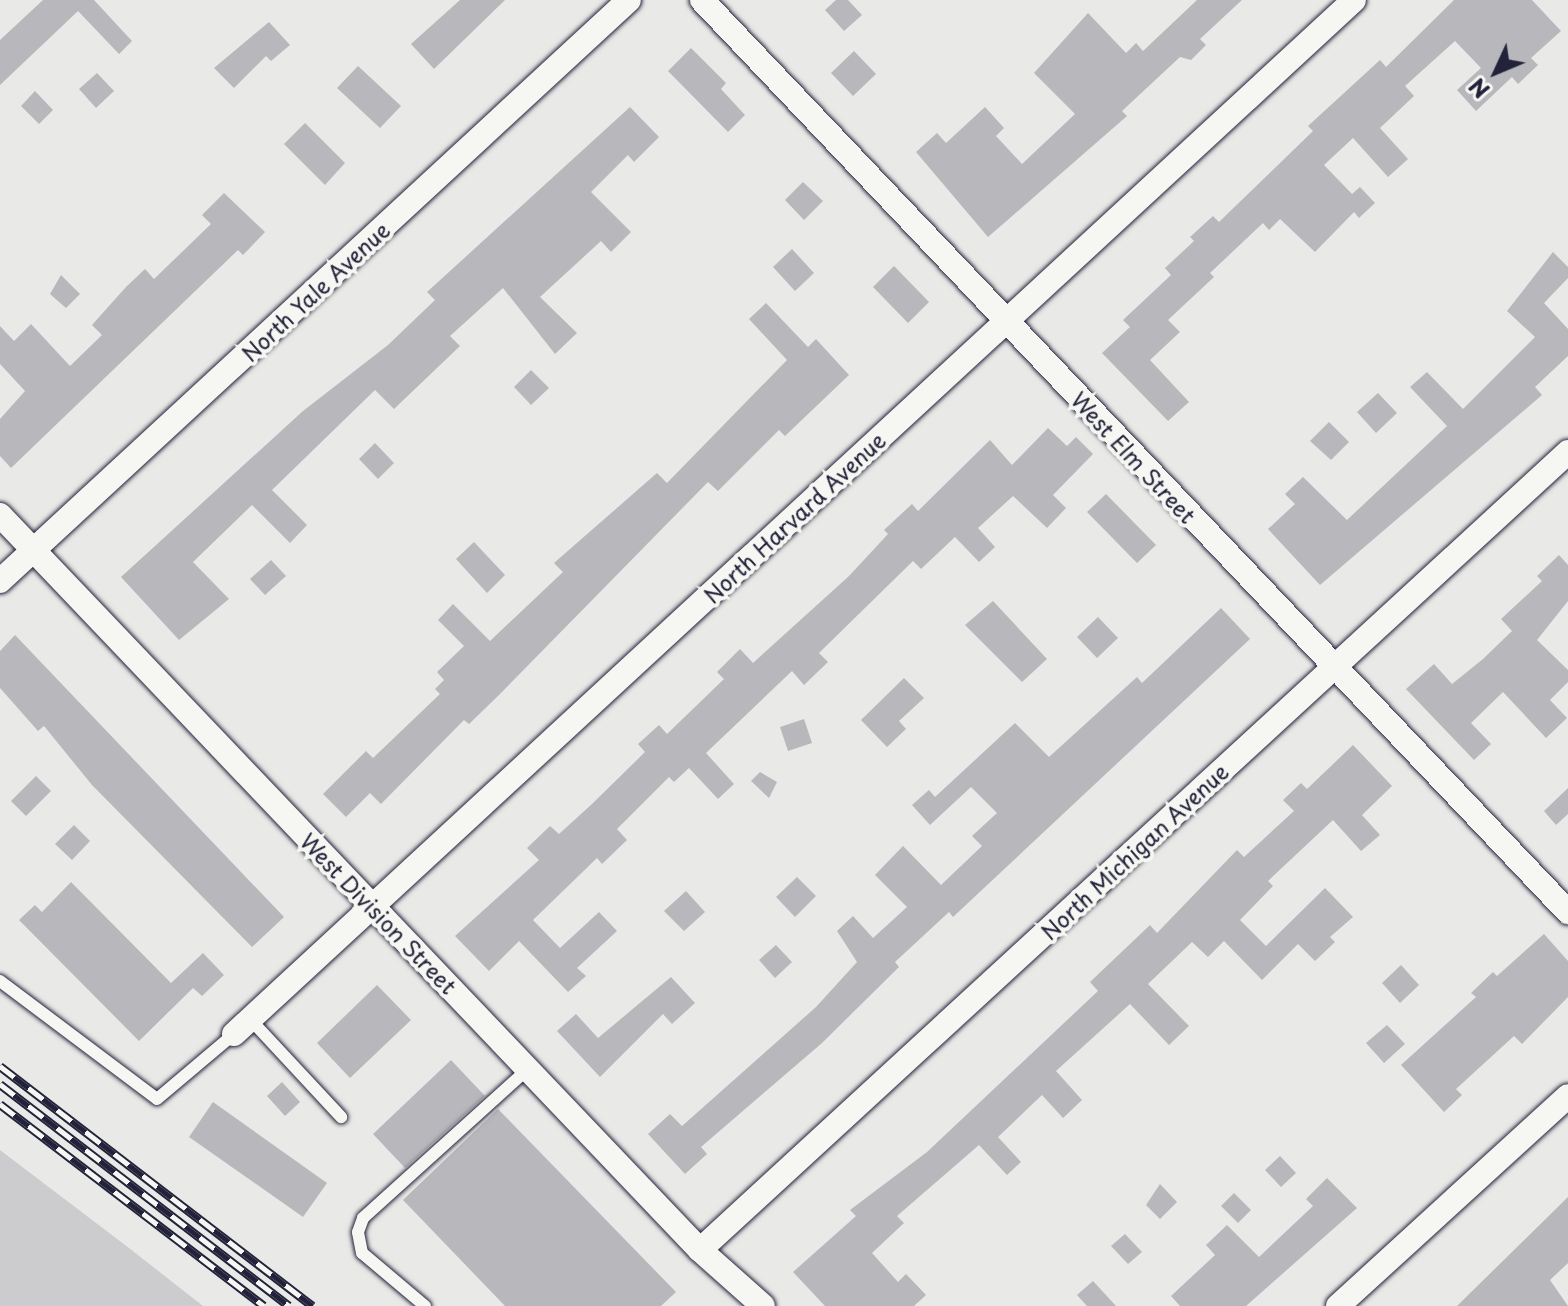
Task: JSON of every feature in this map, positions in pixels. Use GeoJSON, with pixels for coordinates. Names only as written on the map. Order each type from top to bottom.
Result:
{"type":"FeatureCollection","features":[{"type":"Feature","properties":{"kind":"street","name":"North Yale Avenue"},"geometry":{"type":"LineString","coordinates":[[0,581],[629,0]]}},
{"type":"Feature","properties":{"kind":"street","name":"West Elm Street"},"geometry":{"type":"LineString","coordinates":[[702,0],[1568,912]]}},
{"type":"Feature","properties":{"kind":"street","name":"North Harvard Avenue"},"geometry":{"type":"LineString","coordinates":[[242,1026],[1354,0]]}},
{"type":"Feature","properties":{"kind":"street","name":"North Michigan Avenue"},"geometry":{"type":"LineString","coordinates":[[700,1250],[1568,452]]}},
{"type":"Feature","properties":{"kind":"street","name":"West Division Street"},"geometry":{"type":"LineString","coordinates":[[0,515],[700,1250],[763,1306]]}},
{"type":"Feature","properties":{"kind":"street"},"geometry":{"type":"LineString","coordinates":[[1338,1306],[1568,1096]]}},
{"type":"Feature","properties":{"kind":"lane"},"geometry":{"type":"LineString","coordinates":[[0,981],[157,1099],[242,1026],[341,1117]]}},
{"type":"Feature","properties":{"kind":"lane"},"geometry":{"type":"LineString","coordinates":[[425,1306],[362,1253],[358,1232],[363,1218],[528,1069]]}},
{"type":"Feature","properties":{"kind":"shaded area"},"geometry":{"type":"Polygon","coordinates":[[[0,1150],[129,1248],[203,1306],[0,1306],[0,1150]]]}},
{"type":"Feature","properties":{"kind":"building"},"geometry":{"type":"Polygon","coordinates":[[[43,0],[94,0],[132,41],[119,54],[78,11],[0,85],[0,40],[43,0]]]}},
{"type":"Feature","properties":{"kind":"building"},"geometry":{"type":"Polygon","coordinates":[[[460,0],[505,0],[434,69],[411,44],[460,0]]]}},
{"type":"Feature","properties":{"kind":"building"},"geometry":{"type":"Polygon","coordinates":[[[836,0],[848,0],[862,15],[844,31],[825,10],[836,0]]]}},
{"type":"Feature","properties":{"kind":"building"},"geometry":{"type":"Polygon","coordinates":[[[1197,0],[1242,0],[1200,39],[1206,45],[1191,60],[1180,57],[1122,111],[1127,116],[988,237],[916,152],[937,133],[946,143],[985,107],[1004,128],[996,136],[1022,164],[1075,114],[1034,73],[1088,13],[1126,53],[1136,43],[1143,51],[1197,0]]]}},
{"type":"Feature","properties":{"kind":"building"},"geometry":{"type":"Polygon","coordinates":[[[1454,0],[1532,0],[1561,31],[1531,58],[1538,65],[1518,84],[1512,77],[1476,111],[1457,90],[1481,68],[1455,41],[1405,86],[1414,96],[1380,128],[1408,159],[1388,177],[1353,138],[1324,165],[1352,194],[1360,187],[1375,203],[1359,218],[1354,212],[1315,252],[1280,219],[1269,230],[1263,223],[1210,273],[1214,277],[1168,320],[1180,332],[1150,360],[1189,402],[1168,421],[1102,353],[1130,327],[1123,320],[1171,275],[1165,268],[1194,241],[1190,237],[1213,216],[1219,222],[1313,131],[1308,126],[1380,60],[1386,67],[1454,0]]]}},
{"type":"Feature","properties":{"kind":"building"},"geometry":{"type":"Polygon","coordinates":[[[269,22],[290,45],[271,61],[266,56],[234,88],[214,68],[269,22]]]}},
{"type":"Feature","properties":{"kind":"building"},"geometry":{"type":"Polygon","coordinates":[[[691,48],[726,83],[721,89],[745,115],[728,132],[668,71],[691,48]]]}},
{"type":"Feature","properties":{"kind":"building"},"geometry":{"type":"Polygon","coordinates":[[[854,51],[876,74],[853,96],[831,73],[854,51]]]}},
{"type":"Feature","properties":{"kind":"building"},"geometry":{"type":"Polygon","coordinates":[[[358,66],[401,106],[380,128],[337,88],[358,66]]]}},
{"type":"Feature","properties":{"kind":"building"},"geometry":{"type":"Polygon","coordinates":[[[97,73],[114,91],[96,108],[79,89],[97,73]]]}},
{"type":"Feature","properties":{"kind":"building"},"geometry":{"type":"Polygon","coordinates":[[[35,91],[53,110],[39,124],[21,106],[35,91]]]}},
{"type":"Feature","properties":{"kind":"building"},"geometry":{"type":"Polygon","coordinates":[[[630,107],[659,137],[634,162],[628,155],[591,192],[631,232],[611,252],[601,241],[540,297],[577,333],[555,354],[503,288],[450,336],[460,346],[394,409],[375,390],[272,490],[307,525],[290,543],[252,505],[193,562],[229,599],[179,640],[121,577],[303,411],[388,345],[435,300],[427,292],[630,107]]]}},
{"type":"Feature","properties":{"kind":"building"},"geometry":{"type":"Polygon","coordinates":[[[305,123],[345,163],[325,185],[284,144],[305,123]]]}},
{"type":"Feature","properties":{"kind":"building"},"geometry":{"type":"Polygon","coordinates":[[[803,182],[823,201],[804,220],[785,200],[803,182]]]}},
{"type":"Feature","properties":{"kind":"building"},"geometry":{"type":"Polygon","coordinates":[[[224,193],[265,232],[243,255],[238,250],[11,468],[0,456],[0,419],[25,391],[0,364],[0,326],[14,341],[31,324],[70,366],[102,335],[92,325],[126,287],[145,269],[154,279],[211,224],[202,215],[224,193]]]}},
{"type":"Feature","properties":{"kind":"building"},"geometry":{"type":"Polygon","coordinates":[[[792,249],[814,273],[795,291],[773,267],[792,249]]]}},
{"type":"Feature","properties":{"kind":"building"},"geometry":{"type":"Polygon","coordinates":[[[1553,252],[1568,267],[1568,278],[1544,303],[1568,329],[1568,356],[1535,387],[1542,395],[1320,585],[1268,529],[1295,504],[1285,494],[1303,477],[1347,520],[1447,426],[1410,387],[1427,372],[1463,409],[1535,337],[1507,311],[1553,252]]]}},
{"type":"Feature","properties":{"kind":"building"},"geometry":{"type":"Polygon","coordinates":[[[894,266],[929,302],[908,323],[873,287],[894,266]]]}},
{"type":"Feature","properties":{"kind":"building"},"geometry":{"type":"Polygon","coordinates":[[[61,275],[80,294],[66,308],[50,294],[61,275]]]}},
{"type":"Feature","properties":{"kind":"building"},"geometry":{"type":"Polygon","coordinates":[[[766,303],[808,347],[816,339],[849,375],[785,436],[779,430],[718,491],[708,482],[499,695],[469,724],[464,720],[381,804],[370,793],[346,817],[323,794],[366,751],[373,758],[440,694],[435,689],[444,680],[437,672],[464,646],[438,620],[453,604],[490,641],[563,572],[554,563],[657,473],[667,483],[787,360],[749,319],[766,303]]]}},
{"type":"Feature","properties":{"kind":"building"},"geometry":{"type":"Polygon","coordinates":[[[531,370],[549,388],[531,405],[514,387],[531,370]]]}},
{"type":"Feature","properties":{"kind":"building"},"geometry":{"type":"Polygon","coordinates":[[[1378,393],[1397,413],[1376,433],[1357,412],[1378,393]]]}},
{"type":"Feature","properties":{"kind":"building"},"geometry":{"type":"Polygon","coordinates":[[[1329,422],[1349,442],[1331,460],[1310,441],[1329,422]]]}},
{"type":"Feature","properties":{"kind":"building"},"geometry":{"type":"Polygon","coordinates":[[[1048,428],[1067,446],[1076,437],[1093,454],[1053,495],[1066,508],[1047,528],[1013,496],[978,528],[995,547],[979,562],[955,537],[921,569],[913,561],[819,653],[828,662],[804,685],[792,671],[706,753],[734,784],[718,799],[689,768],[674,782],[669,777],[617,829],[627,840],[602,864],[597,858],[533,920],[560,948],[599,912],[617,931],[577,968],[586,976],[568,992],[519,941],[489,971],[455,936],[539,860],[527,848],[550,826],[559,834],[592,804],[645,752],[638,744],[659,725],[667,734],[724,679],[717,672],[740,649],[753,663],[849,576],[888,534],[884,530],[912,504],[918,511],[990,440],[1012,465],[1048,428]]]}},
{"type":"Feature","properties":{"kind":"building"},"geometry":{"type":"Polygon","coordinates":[[[375,443],[394,463],[378,479],[359,459],[375,443]]]}},
{"type":"Feature","properties":{"kind":"building"},"geometry":{"type":"Polygon","coordinates":[[[1106,494],[1156,545],[1137,563],[1087,512],[1106,494]]]}},
{"type":"Feature","properties":{"kind":"building"},"geometry":{"type":"Polygon","coordinates":[[[474,542],[505,575],[487,593],[456,559],[474,542]]]}},
{"type":"Feature","properties":{"kind":"building"},"geometry":{"type":"Polygon","coordinates":[[[1559,555],[1568,565],[1568,601],[1537,640],[1568,670],[1568,682],[1550,700],[1567,718],[1546,738],[1503,692],[1471,723],[1491,744],[1474,760],[1406,689],[1434,664],[1452,684],[1483,659],[1512,631],[1501,619],[1542,581],[1537,576],[1559,555]]]}},
{"type":"Feature","properties":{"kind":"building"},"geometry":{"type":"Polygon","coordinates":[[[271,560],[286,576],[265,595],[250,579],[271,560]]]}},
{"type":"Feature","properties":{"kind":"building"},"geometry":{"type":"Polygon","coordinates":[[[993,601],[1047,659],[1022,682],[965,625],[993,601]]]}},
{"type":"Feature","properties":{"kind":"building"},"geometry":{"type":"Polygon","coordinates":[[[1221,608],[1250,639],[953,917],[949,912],[895,962],[899,967],[822,1043],[701,1147],[707,1154],[685,1174],[648,1134],[670,1114],[682,1126],[816,1007],[857,962],[837,931],[853,916],[873,938],[907,907],[875,875],[903,846],[941,885],[982,846],[972,836],[997,813],[971,787],[930,825],[912,805],[929,790],[935,797],[1015,723],[1049,757],[1137,677],[1142,683],[1221,608]]]}},
{"type":"Feature","properties":{"kind":"building"},"geometry":{"type":"Polygon","coordinates":[[[1098,617],[1118,638],[1097,658],[1077,637],[1098,617]]]}},
{"type":"Feature","properties":{"kind":"building"},"geometry":{"type":"Polygon","coordinates":[[[15,635],[284,917],[252,947],[92,785],[44,726],[38,731],[0,688],[0,651],[15,635]]]}},
{"type":"Feature","properties":{"kind":"building"},"geometry":{"type":"Polygon","coordinates":[[[904,678],[924,698],[899,721],[906,729],[887,747],[861,720],[904,678]]]}},
{"type":"Feature","properties":{"kind":"building"},"geometry":{"type":"Polygon","coordinates":[[[804,719],[812,743],[788,751],[780,727],[804,719]]]}},
{"type":"Feature","properties":{"kind":"building"},"geometry":{"type":"Polygon","coordinates":[[[1353,745],[1392,786],[1362,815],[1380,835],[1361,851],[1333,820],[1268,881],[1273,886],[1240,920],[1266,946],[1325,888],[1353,917],[1330,937],[1335,942],[1315,961],[1298,944],[1262,980],[1224,941],[1208,957],[1192,942],[1148,984],[1189,1026],[1169,1045],[1130,1004],[1056,1071],[1082,1100],[1063,1118],[1042,1095],[998,1137],[1021,1162],[1007,1175],[979,1145],[897,1216],[904,1223],[872,1253],[898,1282],[906,1274],[926,1295],[914,1306],[825,1306],[793,1272],[856,1216],[850,1210],[927,1152],[1098,991],[1090,982],[1150,925],[1157,933],[1237,850],[1244,857],[1294,811],[1283,800],[1301,783],[1307,789],[1353,745]]]}},
{"type":"Feature","properties":{"kind":"building"},"geometry":{"type":"Polygon","coordinates":[[[760,772],[777,782],[769,798],[751,781],[760,772]]]}},
{"type":"Feature","properties":{"kind":"building"},"geometry":{"type":"Polygon","coordinates":[[[36,776],[51,791],[26,816],[11,801],[36,776]]]}},
{"type":"Feature","properties":{"kind":"building"},"geometry":{"type":"Polygon","coordinates":[[[1568,788],[1568,814],[1556,825],[1544,811],[1568,788]]]}},
{"type":"Feature","properties":{"kind":"building"},"geometry":{"type":"Polygon","coordinates":[[[74,825],[90,841],[72,860],[55,844],[74,825]]]}},
{"type":"Feature","properties":{"kind":"building"},"geometry":{"type":"Polygon","coordinates":[[[797,877],[816,896],[795,917],[776,897],[797,877]]]}},
{"type":"Feature","properties":{"kind":"building"},"geometry":{"type":"Polygon","coordinates":[[[71,882],[171,983],[203,953],[224,975],[202,996],[193,988],[139,1041],[19,920],[35,905],[42,912],[71,882]]]}},
{"type":"Feature","properties":{"kind":"building"},"geometry":{"type":"Polygon","coordinates":[[[686,891],[705,912],[684,931],[664,911],[686,891]]]}},
{"type":"Feature","properties":{"kind":"building"},"geometry":{"type":"Polygon","coordinates":[[[1544,934],[1568,961],[1568,997],[1522,1044],[1514,1036],[1456,1089],[1462,1095],[1444,1112],[1401,1065],[1476,997],[1471,993],[1493,972],[1497,976],[1544,934]]]}},
{"type":"Feature","properties":{"kind":"building"},"geometry":{"type":"Polygon","coordinates":[[[776,945],[792,962],[775,978],[759,960],[776,945]]]}},
{"type":"Feature","properties":{"kind":"building"},"geometry":{"type":"Polygon","coordinates":[[[1401,965],[1419,985],[1400,1003],[1382,983],[1401,965]]]}},
{"type":"Feature","properties":{"kind":"building"},"geometry":{"type":"Polygon","coordinates":[[[671,977],[695,1003],[672,1024],[663,1014],[600,1077],[557,1031],[576,1014],[598,1038],[671,977]]]}},
{"type":"Feature","properties":{"kind":"building"},"geometry":{"type":"Polygon","coordinates":[[[377,985],[411,1020],[350,1078],[317,1043],[377,985]]]}},
{"type":"Feature","properties":{"kind":"building"},"geometry":{"type":"Polygon","coordinates":[[[1387,1025],[1405,1044],[1384,1063],[1366,1043],[1387,1025]]]}},
{"type":"Feature","properties":{"kind":"building"},"geometry":{"type":"Polygon","coordinates":[[[451,1060],[485,1096],[405,1168],[373,1134],[451,1060]]]}},
{"type":"Feature","properties":{"kind":"building"},"geometry":{"type":"Polygon","coordinates":[[[282,1082],[300,1102],[285,1116],[267,1096],[282,1082]]]}},
{"type":"Feature","properties":{"kind":"building"},"geometry":{"type":"Polygon","coordinates":[[[213,1102],[327,1183],[303,1217],[189,1137],[213,1102]]]}},
{"type":"Feature","properties":{"kind":"building"},"geometry":{"type":"Polygon","coordinates":[[[498,1109],[676,1292],[661,1306],[505,1306],[403,1200],[498,1109]]]}},
{"type":"Feature","properties":{"kind":"building"},"geometry":{"type":"Polygon","coordinates":[[[1280,1156],[1296,1173],[1281,1187],[1265,1170],[1280,1156]]]}},
{"type":"Feature","properties":{"kind":"building"},"geometry":{"type":"Polygon","coordinates":[[[1327,1178],[1357,1208],[1246,1306],[1180,1306],[1171,1296],[1215,1255],[1206,1245],[1227,1225],[1259,1257],[1313,1206],[1306,1199],[1327,1178]]]}},
{"type":"Feature","properties":{"kind":"building"},"geometry":{"type":"Polygon","coordinates":[[[1160,1184],[1177,1202],[1160,1219],[1146,1205],[1160,1184]]]}},
{"type":"Feature","properties":{"kind":"building"},"geometry":{"type":"Polygon","coordinates":[[[1234,1193],[1251,1210],[1238,1223],[1221,1206],[1234,1193]]]}},
{"type":"Feature","properties":{"kind":"building"},"geometry":{"type":"Polygon","coordinates":[[[1568,1197],[1568,1263],[1550,1280],[1568,1306],[1457,1306],[1568,1197]]]}},
{"type":"Feature","properties":{"kind":"building"},"geometry":{"type":"Polygon","coordinates":[[[1125,1234],[1142,1252],[1128,1264],[1111,1246],[1125,1234]]]}},
{"type":"Feature","properties":{"kind":"building"},"geometry":{"type":"Polygon","coordinates":[[[1093,1281],[1116,1306],[1087,1306],[1077,1295],[1093,1281]]]}},
{"type":"Feature","properties":{"kind":"railway"},"geometry":{"type":"LineString","coordinates":[[0,1066],[313,1306]]}},
{"type":"Feature","properties":{"kind":"railway"},"geometry":{"type":"LineString","coordinates":[[0,1084],[289,1306]]}},
{"type":"Feature","properties":{"kind":"railway"},"geometry":{"type":"LineString","coordinates":[[0,1104],[264,1306]]}}]}
